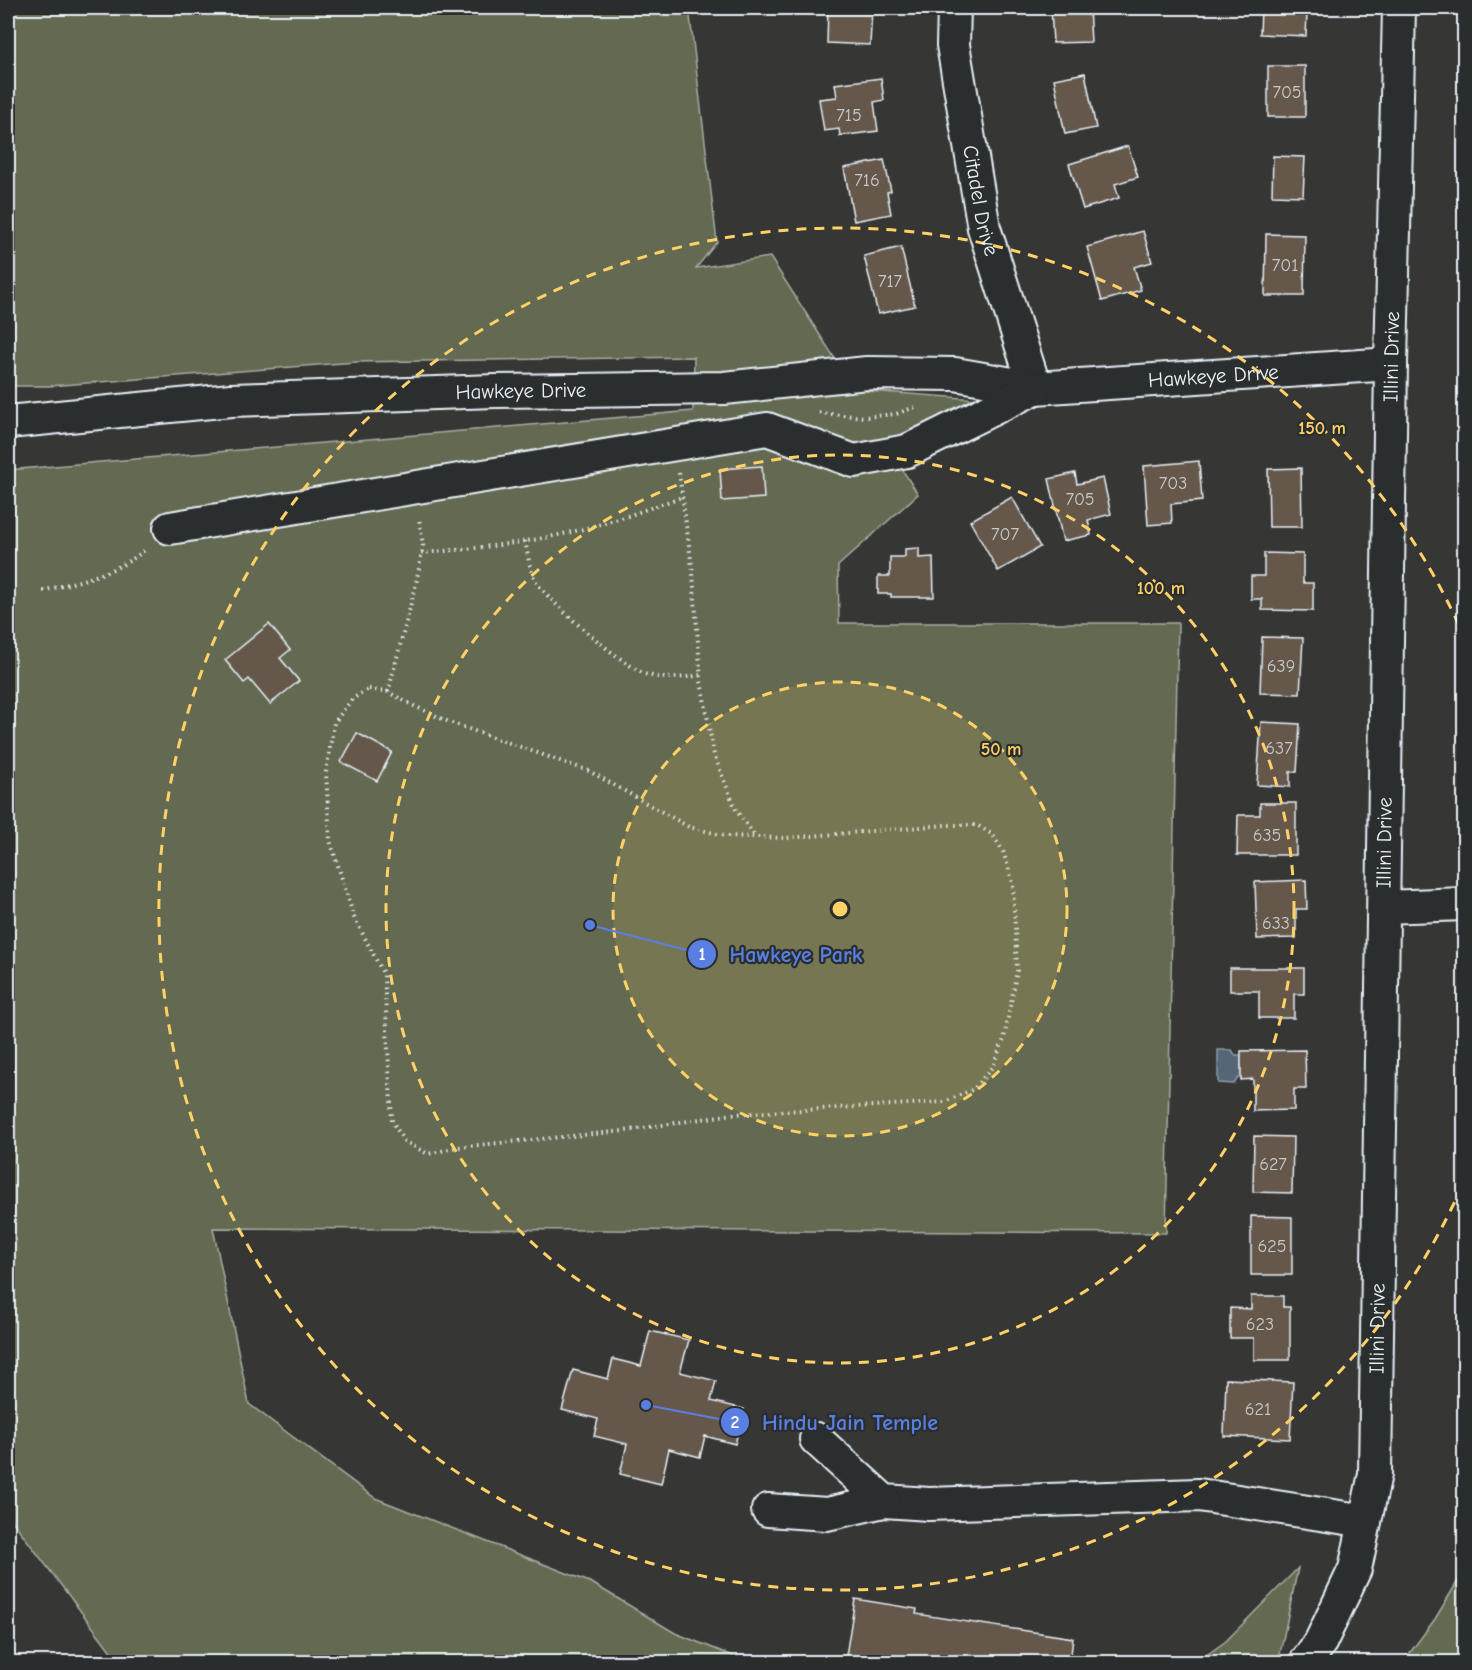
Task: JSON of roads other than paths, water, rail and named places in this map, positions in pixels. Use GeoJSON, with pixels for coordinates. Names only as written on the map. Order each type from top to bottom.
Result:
{"type":"FeatureCollection","features":[{"type":"Feature","properties":{"kind":"street","name":"Citadel Drive"},"geometry":{"type":"LineString","coordinates":[[954,8],[953,45],[984,228],[1035,387]]}},
{"type":"Feature","properties":{"kind":"street","name":"Illini Drive"},"geometry":{"type":"LineString","coordinates":[[1306,1662],[1321,1641],[1356,1569],[1375,1474],[1391,364],[1399,8]]}},
{"type":"Feature","properties":{"kind":"street","name":"Hawkeye Drive"},"geometry":{"type":"LineString","coordinates":[[8,422],[231,400],[495,391],[724,388],[867,373],[954,374],[1035,387],[1391,364]]}},
{"type":"Feature","properties":{"kind":"street","name":"Hawkeye Drive"},"geometry":{"type":"LineString","coordinates":[[170,528],[767,429],[854,461],[907,451],[1035,387]]}},
{"type":"Feature","properties":{"kind":"street"},"geometry":{"type":"LineString","coordinates":[[1384,907],[1464,904]]}},
{"type":"Feature","properties":{"kind":"street"},"geometry":{"type":"LineString","coordinates":[[816,1439],[884,1501]]}},
{"type":"Feature","properties":{"kind":"street"},"geometry":{"type":"LineString","coordinates":[[768,1510],[827,1514],[884,1501],[929,1504],[1199,1495],[1365,1521]]}},
{"type":"Feature","properties":{"kind":"water"},"geometry":{"type":"Polygon","coordinates":[[[1218,1050],[1232,1050],[1235,1055],[1241,1055],[1241,1078],[1238,1078],[1234,1084],[1218,1083],[1218,1050]]]}},
{"type":"Feature","properties":{"kind":"place","name":"Hawkeye Park"},"geometry":{"type":"Point","coordinates":[590,925]}},
{"type":"Feature","properties":{"kind":"place","name":"Hindu Jain Temple"},"geometry":{"type":"Point","coordinates":[646,1405]}}]}
